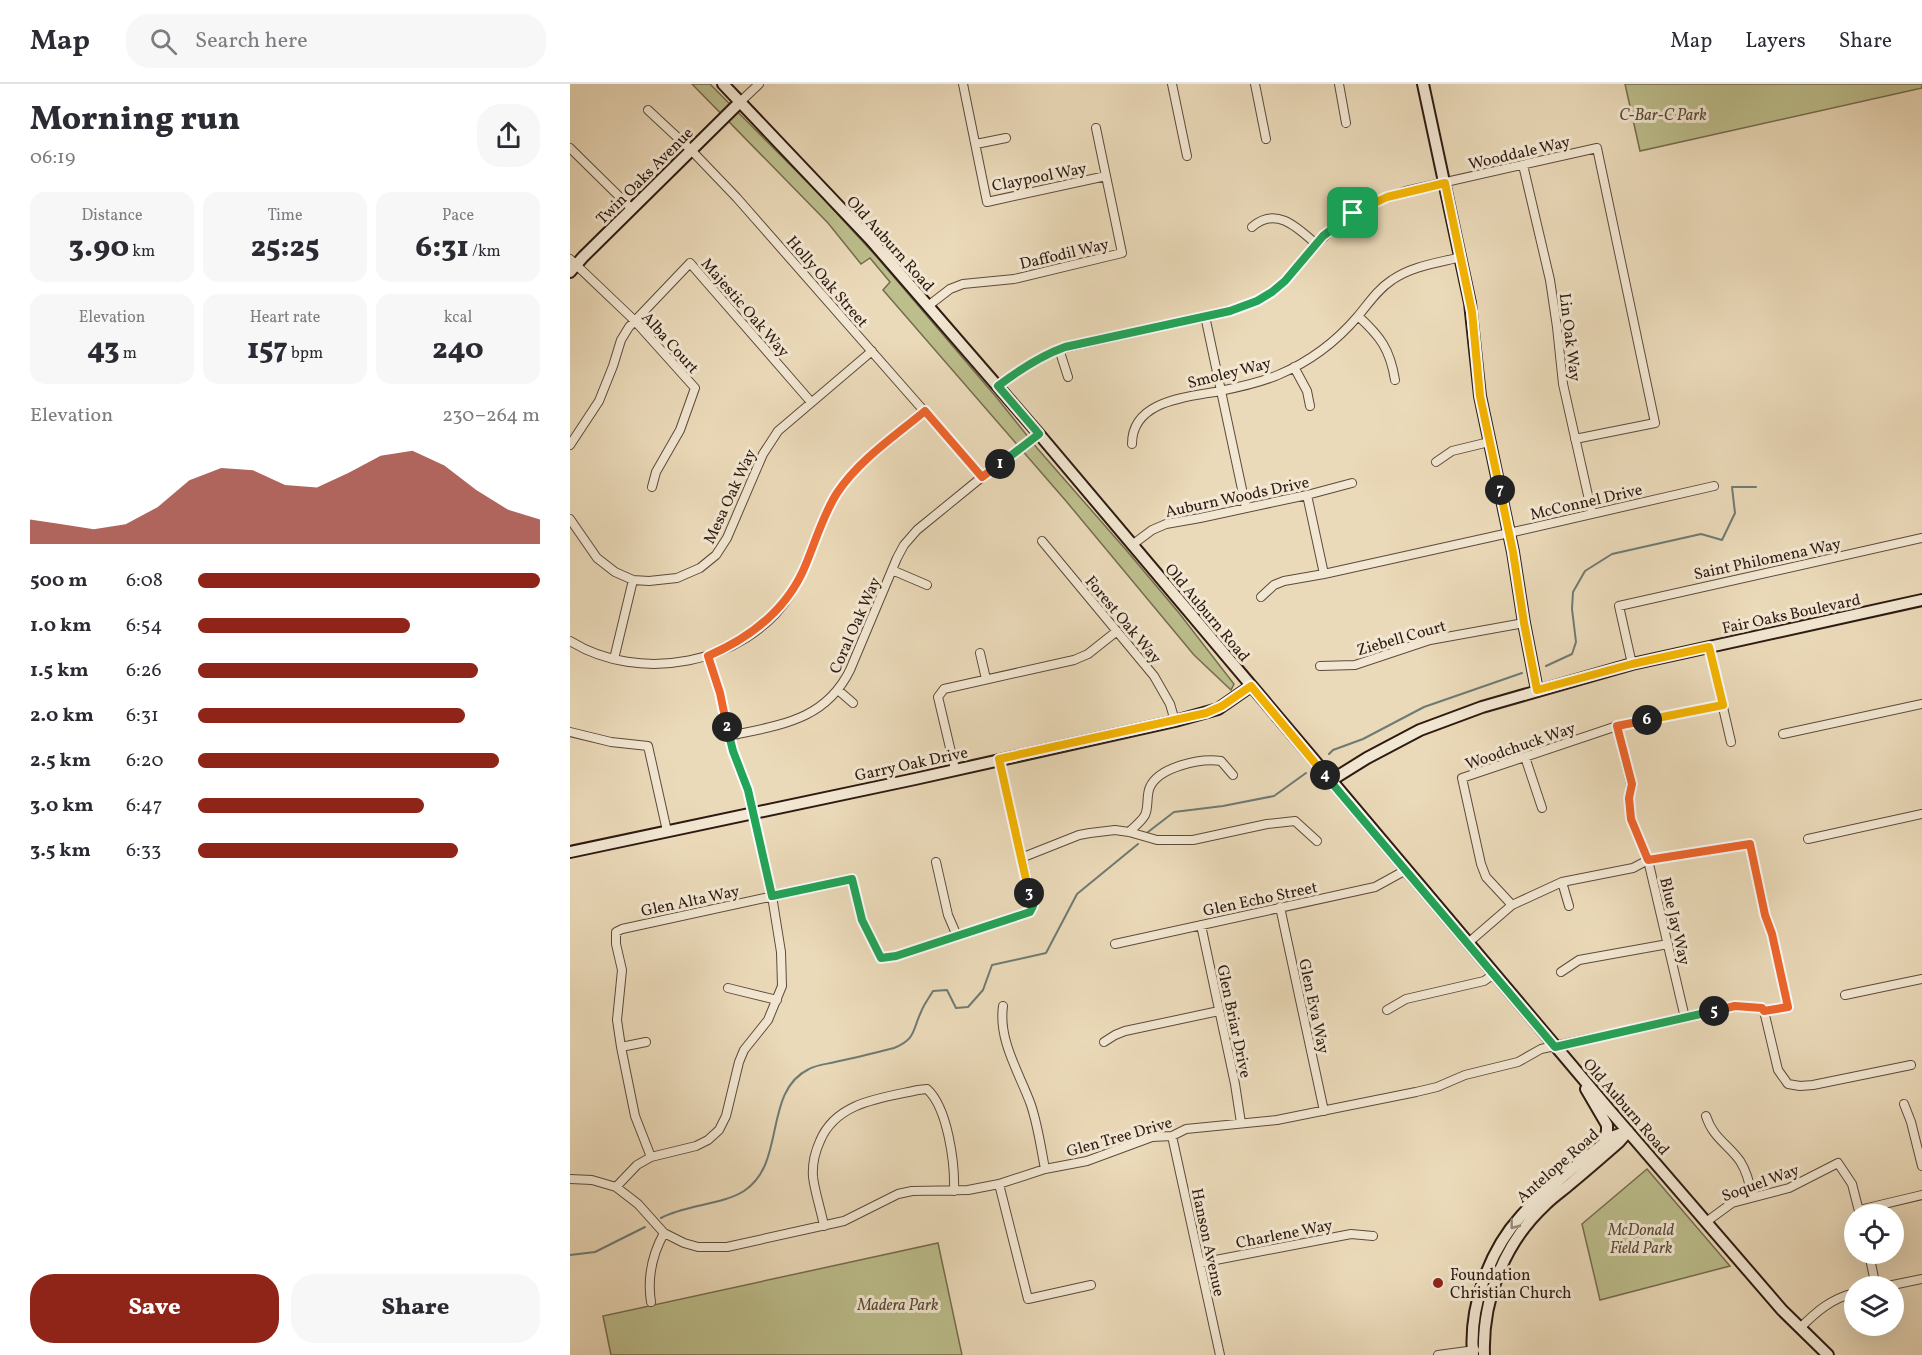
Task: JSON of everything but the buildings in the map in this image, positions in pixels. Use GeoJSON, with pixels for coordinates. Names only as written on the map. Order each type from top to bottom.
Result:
{"type":"FeatureCollection","features":[{"type":"Feature","properties":{"kind":"main road","name":"Old Auburn Road"},"geometry":{"type":"LineString","coordinates":[[723,84],[870,239],[998,386],[1555,1047],[1782,1310],[1828,1355]]}},
{"type":"Feature","properties":{"kind":"main road"},"geometry":{"type":"LineString","coordinates":[[1423,84],[1472,312],[1479,389],[1509,533],[1537,690]]}},
{"type":"Feature","properties":{"kind":"main road","name":"Twin Oaks Avenue"},"geometry":{"type":"LineString","coordinates":[[572,265],[740,102]]}},
{"type":"Feature","properties":{"kind":"main road","name":"Fair Oaks Boulevard"},"geometry":{"type":"LineString","coordinates":[[1330,781],[1420,729],[1537,690],[1632,664],[1922,600]]}},
{"type":"Feature","properties":{"kind":"main road","name":"Garry Oak Drive"},"geometry":{"type":"LineString","coordinates":[[570,852],[1175,721],[1218,709],[1251,686]]}},
{"type":"Feature","properties":{"kind":"main road"},"geometry":{"type":"LineString","coordinates":[[1581,1076],[1589,1096],[1607,1125],[1604,1143]]}},
{"type":"Feature","properties":{"kind":"main road","name":"Antelope Road"},"geometry":{"type":"LineString","coordinates":[[1478,1352],[1473,1325],[1480,1293],[1488,1268],[1503,1240],[1520,1217],[1543,1194],[1604,1143],[1628,1131]]}},
{"type":"Feature","properties":{"kind":"main road","name":"Antelope Road"},"geometry":{"type":"LineString","coordinates":[[1478,1352],[1492,1289],[1508,1252],[1544,1205],[1619,1142],[1628,1131]]}},
{"type":"Feature","properties":{"kind":"street"},"geometry":{"type":"LineString","coordinates":[[740,102],[759,84]]}},
{"type":"Feature","properties":{"kind":"street","name":"Claypool Way"},"geometry":{"type":"LineString","coordinates":[[963,84],[987,202],[1106,176]]}},
{"type":"Feature","properties":{"kind":"street"},"geometry":{"type":"LineString","coordinates":[[1172,84],[1187,156]]}},
{"type":"Feature","properties":{"kind":"street"},"geometry":{"type":"LineString","coordinates":[[1255,84],[1266,140]]}},
{"type":"Feature","properties":{"kind":"street"},"geometry":{"type":"LineString","coordinates":[[1339,84],[1346,123]]}},
{"type":"Feature","properties":{"kind":"street","name":"Holly Oak Street"},"geometry":{"type":"LineString","coordinates":[[648,110],[737,198],[982,477]]}},
{"type":"Feature","properties":{"kind":"street","name":"Daffodil Way"},"geometry":{"type":"LineString","coordinates":[[928,306],[950,290],[963,284],[1014,279],[1122,254],[1096,128]]}},
{"type":"Feature","properties":{"kind":"street"},"geometry":{"type":"LineString","coordinates":[[976,144],[1006,138]]}},
{"type":"Feature","properties":{"kind":"street"},"geometry":{"type":"LineString","coordinates":[[570,148],[632,209]]}},
{"type":"Feature","properties":{"kind":"street","name":"Wooddale Way"},"geometry":{"type":"LineString","coordinates":[[998,386],[1028,365],[1059,349],[1243,307],[1272,292],[1293,273],[1316,244],[1345,218],[1370,204],[1398,193],[1597,148],[1655,423],[1575,439]]}},
{"type":"Feature","properties":{"kind":"street","name":"Lin Oak Way"},"geometry":{"type":"LineString","coordinates":[[1523,165],[1550,280],[1563,384],[1592,513]]}},
{"type":"Feature","properties":{"kind":"street"},"geometry":{"type":"LineString","coordinates":[[1252,227],[1264,219],[1284,220],[1298,228],[1316,244]]}},
{"type":"Feature","properties":{"kind":"street","name":"Smoley Way"},"geometry":{"type":"LineString","coordinates":[[1132,444],[1133,432],[1137,423],[1144,415],[1160,405],[1176,398],[1221,391],[1263,380],[1294,368],[1329,344],[1358,316],[1378,291],[1398,276],[1416,268],[1461,257]]}},
{"type":"Feature","properties":{"kind":"street","name":"Majestic Oak Way"},"geometry":{"type":"LineString","coordinates":[[634,320],[690,263],[811,402]]}},
{"type":"Feature","properties":{"kind":"street","name":"Alba Court"},"geometry":{"type":"LineString","coordinates":[[572,265],[634,320],[694,388],[686,416],[656,471],[652,486]]}},
{"type":"Feature","properties":{"kind":"street"},"geometry":{"type":"LineString","coordinates":[[1205,316],[1246,508]]}},
{"type":"Feature","properties":{"kind":"street"},"geometry":{"type":"LineString","coordinates":[[1358,316],[1384,344],[1392,363],[1395,380]]}},
{"type":"Feature","properties":{"kind":"street"},"geometry":{"type":"LineString","coordinates":[[570,445],[598,401],[614,366],[621,340],[634,320]]}},
{"type":"Feature","properties":{"kind":"street"},"geometry":{"type":"LineString","coordinates":[[1059,349],[1068,377]]}},
{"type":"Feature","properties":{"kind":"street","name":"Mesa Oak Way"},"geometry":{"type":"LineString","coordinates":[[570,519],[597,558],[615,572],[633,580],[663,580],[700,568],[716,555],[727,538],[768,444],[785,424],[872,351]]}},
{"type":"Feature","properties":{"kind":"street"},"geometry":{"type":"LineString","coordinates":[[1294,368],[1307,391],[1310,406]]}},
{"type":"Feature","properties":{"kind":"street"},"geometry":{"type":"LineString","coordinates":[[570,641],[590,652],[614,659],[638,664],[664,664],[708,656],[746,637],[777,611],[789,597],[801,576],[824,518],[839,490],[860,466],[925,411]]}},
{"type":"Feature","properties":{"kind":"street","name":"Coral Oak Way"},"geometry":{"type":"LineString","coordinates":[[729,736],[799,719],[821,706],[838,690],[853,665],[892,570],[912,534],[1039,434]]}},
{"type":"Feature","properties":{"kind":"street"},"geometry":{"type":"LineString","coordinates":[[1436,462],[1452,451],[1489,442]]}},
{"type":"Feature","properties":{"kind":"street","name":"Auburn Woods Drive"},"geometry":{"type":"LineString","coordinates":[[1132,545],[1162,525],[1307,495],[1352,483]]}},
{"type":"Feature","properties":{"kind":"street","name":"McConnel Drive"},"geometry":{"type":"LineString","coordinates":[[1261,597],[1279,583],[1714,486]]}},
{"type":"Feature","properties":{"kind":"street"},"geometry":{"type":"LineString","coordinates":[[1307,495],[1324,574]]}},
{"type":"Feature","properties":{"kind":"street","name":"Saint Philomena Way"},"geometry":{"type":"LineString","coordinates":[[1632,664],[1619,606],[1922,538]]}},
{"type":"Feature","properties":{"kind":"street","name":"Forest Oak Way"},"geometry":{"type":"LineString","coordinates":[[1042,541],[1162,687],[1175,721]]}},
{"type":"Feature","properties":{"kind":"street","name":"Coral Oak Way"},"geometry":{"type":"LineString","coordinates":[[892,570],[927,585]]}},
{"type":"Feature","properties":{"kind":"street"},"geometry":{"type":"LineString","coordinates":[[614,659],[633,580]]}},
{"type":"Feature","properties":{"kind":"street","name":"Ziebell Court"},"geometry":{"type":"LineString","coordinates":[[1320,666],[1355,665],[1430,640],[1524,623]]}},
{"type":"Feature","properties":{"kind":"street"},"geometry":{"type":"LineString","coordinates":[[955,769],[938,697],[944,689],[1074,660],[1088,654],[1117,631]]}},
{"type":"Feature","properties":{"kind":"street"},"geometry":{"type":"LineString","coordinates":[[1709,647],[1731,742]]}},
{"type":"Feature","properties":{"kind":"street"},"geometry":{"type":"LineString","coordinates":[[980,653],[986,679]]}},
{"type":"Feature","properties":{"kind":"street"},"geometry":{"type":"LineString","coordinates":[[616,1187],[637,1165],[651,1157],[696,1146],[708,1140],[719,1130],[726,1116],[744,1050],[768,1020],[782,986],[783,967],[772,896],[748,790],[733,751],[720,693],[708,656]]}},
{"type":"Feature","properties":{"kind":"street","name":"Coral Oak Way"},"geometry":{"type":"LineString","coordinates":[[838,690],[853,703]]}},
{"type":"Feature","properties":{"kind":"street"},"geometry":{"type":"LineString","coordinates":[[1783,734],[1922,704]]}},
{"type":"Feature","properties":{"kind":"street","name":"Woodchuck Way"},"geometry":{"type":"LineString","coordinates":[[1512,905],[1486,877],[1462,778],[1617,726],[1723,705]]}},
{"type":"Feature","properties":{"kind":"street","name":"Blue Jay Way"},"geometry":{"type":"LineString","coordinates":[[1617,726],[1632,784],[1629,798],[1631,819],[1648,860],[1685,1018]]}},
{"type":"Feature","properties":{"kind":"street"},"geometry":{"type":"LineString","coordinates":[[570,732],[603,741],[648,746],[667,831]]}},
{"type":"Feature","properties":{"kind":"street"},"geometry":{"type":"LineString","coordinates":[[1524,757],[1542,808]]}},
{"type":"Feature","properties":{"kind":"street"},"geometry":{"type":"LineString","coordinates":[[999,759],[1022,858],[1079,836],[1114,830],[1157,840],[1193,840],[1267,824],[1295,821],[1317,841]]}},
{"type":"Feature","properties":{"kind":"street"},"geometry":{"type":"LineString","coordinates":[[1129,832],[1146,813],[1148,789],[1155,778],[1167,770],[1211,760],[1221,761],[1233,775]]}},
{"type":"Feature","properties":{"kind":"street"},"geometry":{"type":"LineString","coordinates":[[1808,838],[1922,814]]}},
{"type":"Feature","properties":{"kind":"street"},"geometry":{"type":"LineString","coordinates":[[1468,943],[1512,905],[1562,882],[1633,868],[1648,860],[1750,844],[1788,1007],[1764,1011],[1778,1070],[1788,1084],[1813,1085],[1911,1065]]}},
{"type":"Feature","properties":{"kind":"street","name":"Glen Alta Way"},"geometry":{"type":"LineString","coordinates":[[651,1157],[635,1116],[621,1047],[617,1020],[622,970],[616,944],[616,932],[852,879],[862,920],[881,958],[896,956],[1030,912],[1033,906],[1022,858]]}},
{"type":"Feature","properties":{"kind":"street"},"geometry":{"type":"LineString","coordinates":[[936,862],[948,915],[957,936]]}},
{"type":"Feature","properties":{"kind":"street","name":"Glen Echo Street"},"geometry":{"type":"LineString","coordinates":[[1115,944],[1375,887],[1406,870]]}},
{"type":"Feature","properties":{"kind":"street"},"geometry":{"type":"LineString","coordinates":[[1562,882],[1569,906]]}},
{"type":"Feature","properties":{"kind":"street","name":"Glen Eva Way"},"geometry":{"type":"LineString","coordinates":[[1280,907],[1324,1111]]}},
{"type":"Feature","properties":{"kind":"street","name":"Glen Briar Drive"},"geometry":{"type":"LineString","coordinates":[[1201,925],[1235,1084],[1241,1124]]}},
{"type":"Feature","properties":{"kind":"street"},"geometry":{"type":"LineString","coordinates":[[1561,972],[1579,960],[1668,944]]}},
{"type":"Feature","properties":{"kind":"street"},"geometry":{"type":"LineString","coordinates":[[1387,1010],[1406,999],[1484,981],[1494,974]]}},
{"type":"Feature","properties":{"kind":"street"},"geometry":{"type":"LineString","coordinates":[[1845,995],[1922,979]]}},
{"type":"Feature","properties":{"kind":"street"},"geometry":{"type":"LineString","coordinates":[[729,988],[777,1000]]}},
{"type":"Feature","properties":{"kind":"street"},"geometry":{"type":"LineString","coordinates":[[1003,1006],[1007,1047],[1034,1114],[1045,1169]]}},
{"type":"Feature","properties":{"kind":"street","name":"Glen Tree Drive"},"geometry":{"type":"LineString","coordinates":[[570,1179],[592,1180],[616,1187],[638,1204],[664,1233],[684,1243],[714,1248],[738,1245],[824,1226],[859,1215],[898,1194],[968,1190],[999,1184],[1045,1169],[1087,1161],[1152,1137],[1172,1136],[1186,1129],[1277,1120],[1437,1087],[1465,1076],[1518,1062],[1542,1049],[1735,1006],[1762,1008],[1764,1011]]}},
{"type":"Feature","properties":{"kind":"street"},"geometry":{"type":"LineString","coordinates":[[1104,1042],[1125,1031],[1219,1011]]}},
{"type":"Feature","properties":{"kind":"street"},"geometry":{"type":"LineString","coordinates":[[621,1047],[646,1042]]}},
{"type":"Feature","properties":{"kind":"street"},"geometry":{"type":"LineString","coordinates":[[824,1226],[813,1178],[814,1158],[823,1133],[829,1125],[846,1110],[858,1104],[927,1089],[932,1093],[950,1142],[954,1191]]}},
{"type":"Feature","properties":{"kind":"street"},"geometry":{"type":"LineString","coordinates":[[1904,1104],[1922,1166]]}},
{"type":"Feature","properties":{"kind":"street"},"geometry":{"type":"LineString","coordinates":[[1706,1116],[1716,1136],[1741,1163],[1748,1178],[1752,1197]]}},
{"type":"Feature","properties":{"kind":"street","name":"Hanson Avenue"},"geometry":{"type":"LineString","coordinates":[[1172,1136],[1220,1355]]}},
{"type":"Feature","properties":{"kind":"street","name":"Soquel Way"},"geometry":{"type":"LineString","coordinates":[[1706,1222],[1727,1205],[1789,1188],[1838,1163],[1852,1184],[1858,1204]]}},
{"type":"Feature","properties":{"kind":"street"},"geometry":{"type":"LineString","coordinates":[[999,1184],[1028,1299],[1091,1285]]}},
{"type":"Feature","properties":{"kind":"street"},"geometry":{"type":"LineString","coordinates":[[1889,1204],[1922,1195]]}},
{"type":"Feature","properties":{"kind":"street"},"geometry":{"type":"LineString","coordinates":[[651,1302],[649,1291],[651,1266],[664,1233]]}},
{"type":"Feature","properties":{"kind":"street","name":"Charlene Way"},"geometry":{"type":"LineString","coordinates":[[1200,1263],[1351,1234],[1373,1236]]}},
{"type":"Feature","properties":{"kind":"street"},"geometry":{"type":"LineString","coordinates":[[1904,1283],[1922,1279]]}},
{"type":"Feature","properties":{"kind":"street"},"geometry":{"type":"LineString","coordinates":[[1800,1328],[1818,1310],[1844,1297]]}},
{"type":"Feature","properties":{"kind":"street"},"geometry":{"type":"LineString","coordinates":[[1438,1355],[1478,1352]]}},
{"type":"Feature","properties":{"kind":"green space"},"geometry":{"type":"Polygon","coordinates":[[[692,84],[710,84],[819,194],[876,256],[1179,613],[1234,684],[1231,690],[1194,655],[1066,501],[883,290],[890,282],[870,258],[861,264],[828,223],[692,84]]]}},
{"type":"Feature","properties":{"kind":"green space","name":"C-Bar-C Park"},"geometry":{"type":"Polygon","coordinates":[[[1625,84],[1922,84],[1922,88],[1640,151],[1625,84]]]}},
{"type":"Feature","properties":{"kind":"green space","name":"McDonald Field Park"},"geometry":{"type":"Polygon","coordinates":[[[1647,1169],[1730,1266],[1600,1300],[1582,1224],[1647,1169]]]}},
{"type":"Feature","properties":{"kind":"green space","name":"Madera Park"},"geometry":{"type":"Polygon","coordinates":[[[938,1243],[962,1355],[611,1355],[603,1316],[938,1243]]]}},
{"type":"Feature","properties":{"kind":"waterway"},"geometry":{"type":"LineString","coordinates":[[1546,666],[1572,654],[1576,642],[1572,609],[1573,592],[1585,571],[1612,554],[1701,534],[1722,540],[1735,513],[1732,487],[1756,487]]}},
{"type":"Feature","properties":{"kind":"waterway"},"geometry":{"type":"LineString","coordinates":[[1329,754],[1333,750],[1363,739],[1424,707],[1522,673]]}},
{"type":"Feature","properties":{"kind":"waterway"},"geometry":{"type":"LineString","coordinates":[[1148,832],[1174,812],[1223,806],[1274,796],[1306,773]]}},
{"type":"Feature","properties":{"kind":"waterway"},"geometry":{"type":"LineString","coordinates":[[661,1218],[681,1210],[735,1196],[744,1191],[757,1179],[766,1163],[779,1110],[794,1080],[815,1066],[901,1045],[910,1038],[922,1009],[933,991],[947,990],[956,1008],[968,1007],[983,990],[992,965],[1046,953],[1077,894],[1138,844]]}},
{"type":"Feature","properties":{"kind":"waterway"},"geometry":{"type":"LineString","coordinates":[[570,1255],[595,1252],[645,1227]]}},
{"type":"Feature","properties":{"kind":"place","name":"Foundation Christian Church"},"geometry":{"type":"Point","coordinates":[1438,1283]}},
{"type":"Feature","properties":{"kind":"route"},"geometry":{"type":"LineString","coordinates":[[1445,183],[1472,312],[1480,396],[1513,552],[1537,690],[1632,664],[1709,647],[1723,705],[1617,726],[1632,784],[1629,798],[1631,819],[1648,860],[1750,844],[1788,1007],[1764,1011],[1762,1008],[1735,1006],[1555,1047],[1251,686],[1222,706],[1206,713],[999,759],[1033,906],[1030,912],[896,956],[881,958],[862,920],[852,879],[772,896],[748,790],[733,751],[720,693],[708,656],[746,637],[760,627],[789,597],[801,576],[831,504],[849,478],[925,411],[982,477],[1039,434],[998,386],[1017,372],[1046,354],[1065,347],[1230,311],[1257,301],[1285,281],[1323,236],[1353,213],[1398,193],[1445,183]]}}]}
